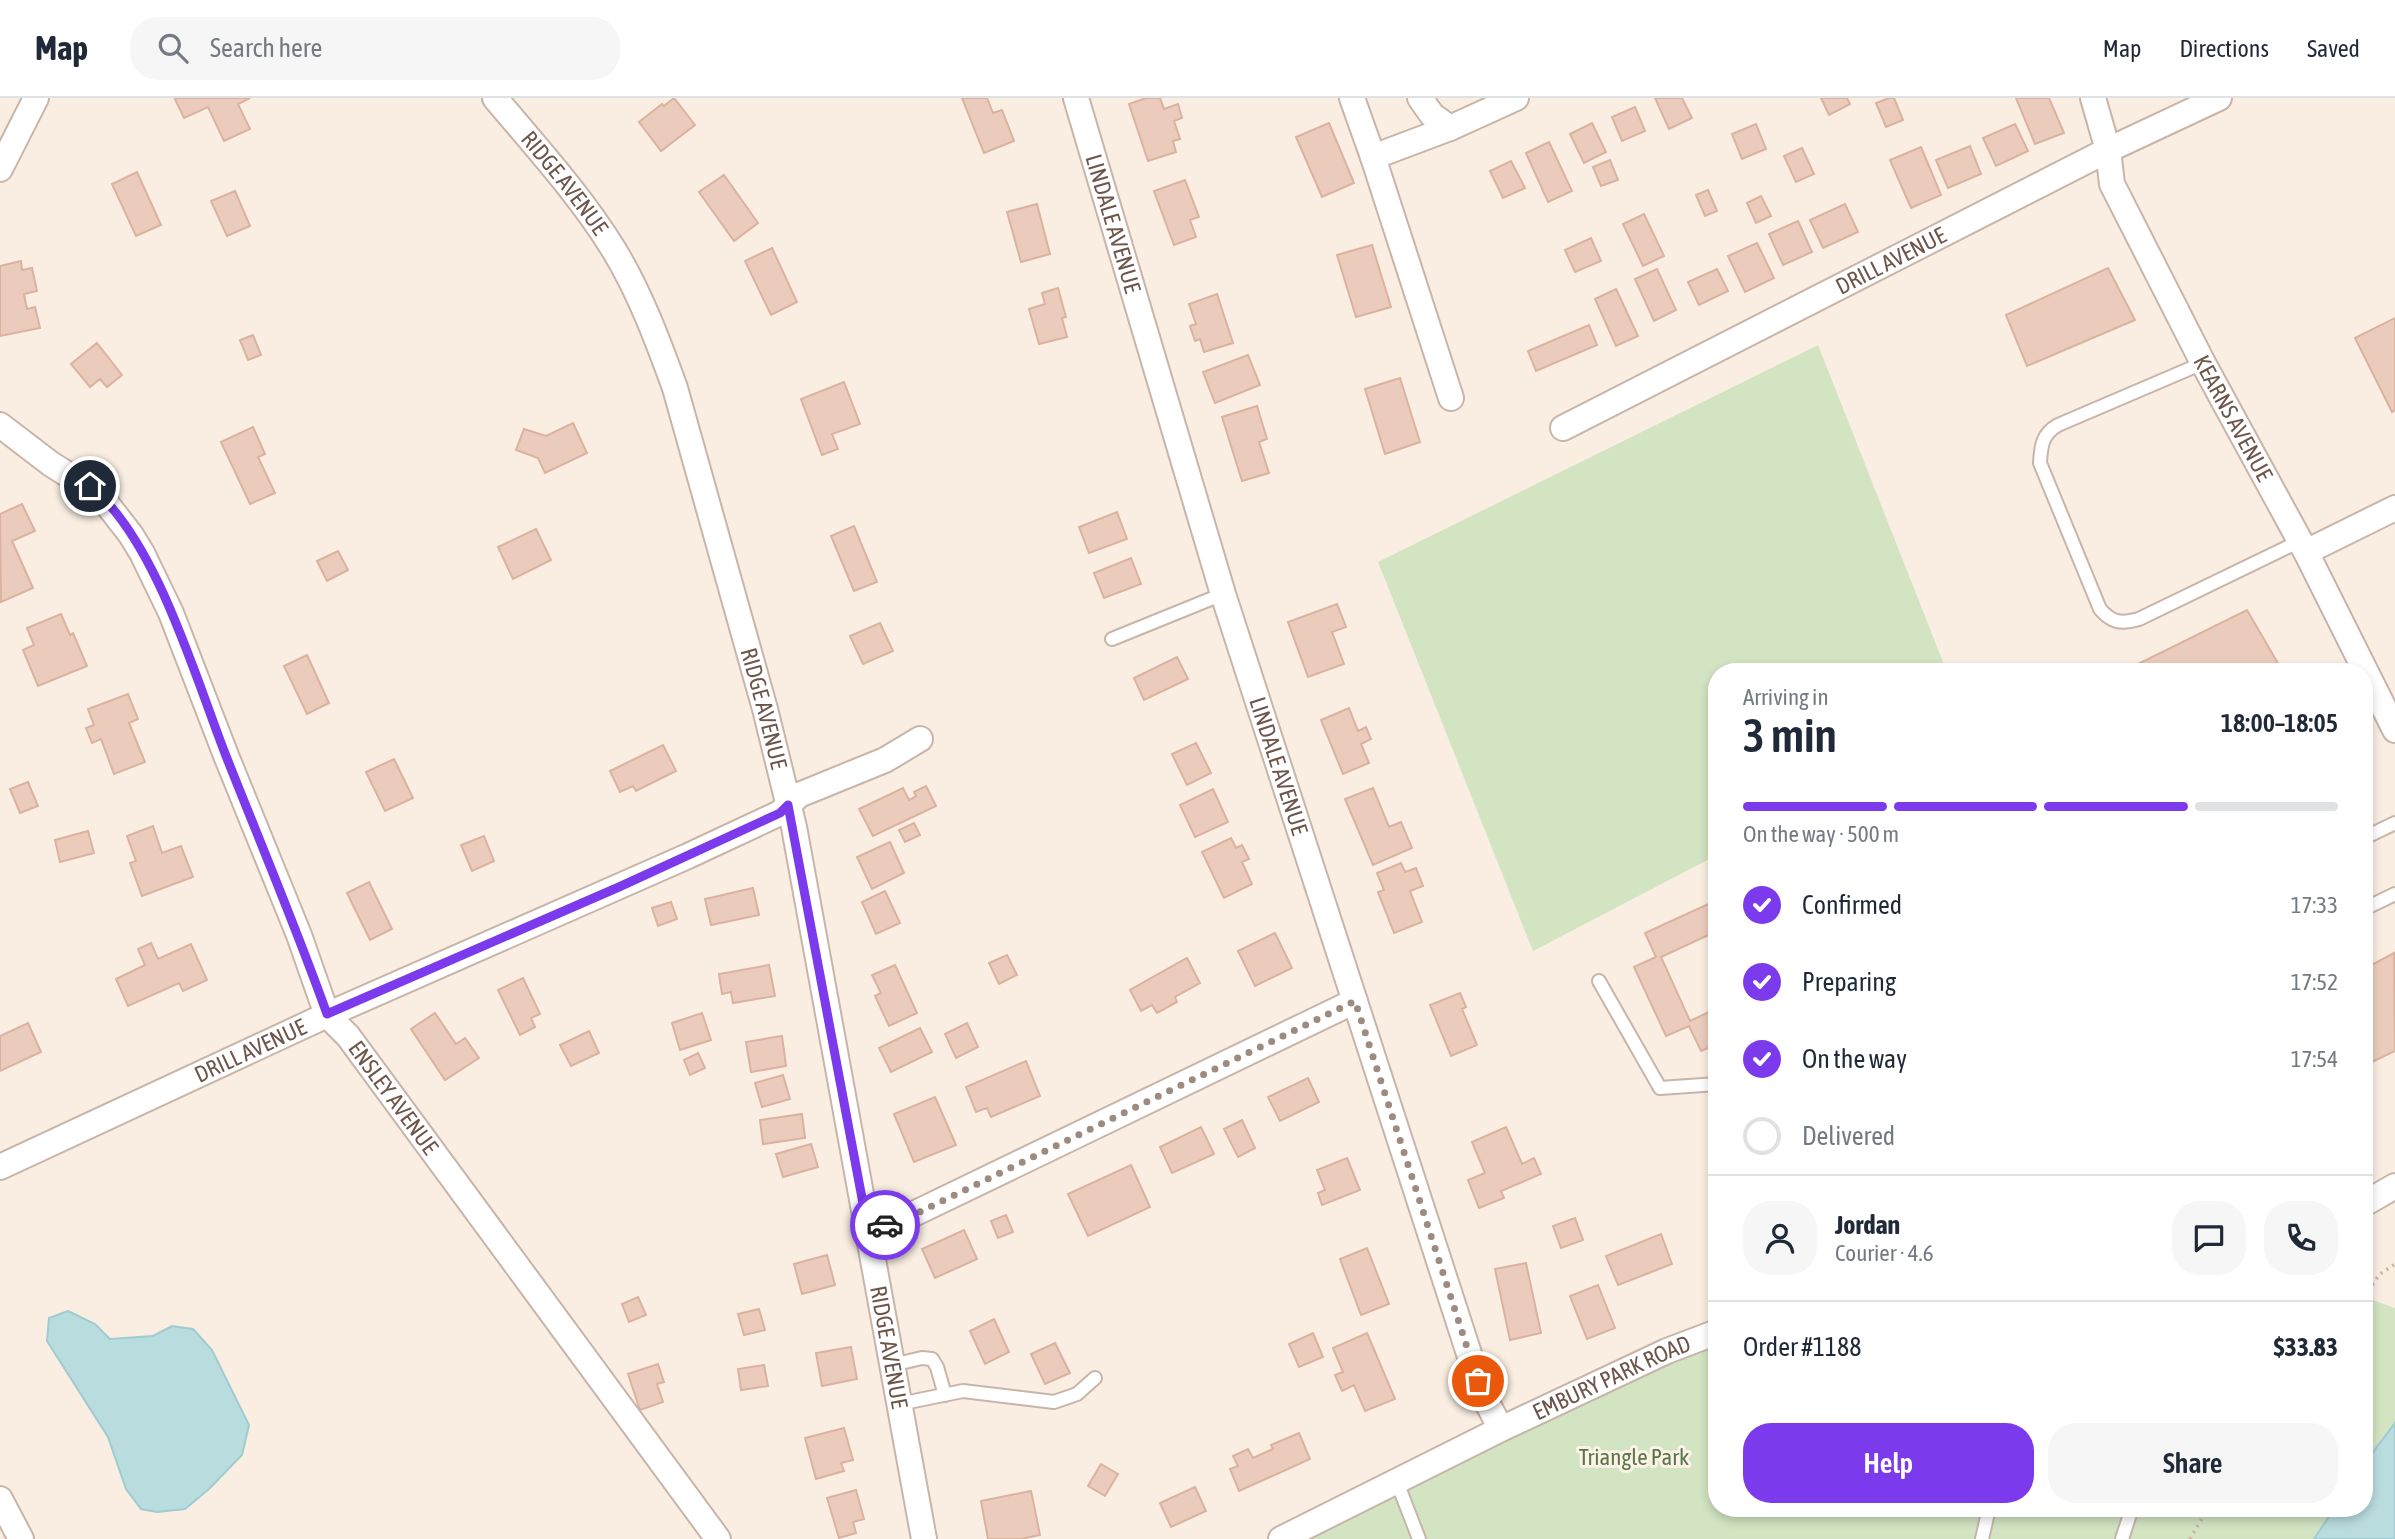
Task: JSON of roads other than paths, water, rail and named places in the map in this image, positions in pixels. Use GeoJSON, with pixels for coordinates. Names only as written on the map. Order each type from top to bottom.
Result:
{"type":"FeatureCollection","features":[{"type":"Feature","properties":{"kind":"street"},"geometry":{"type":"LineString","coordinates":[[0,169],[36,98]]}},
{"type":"Feature","properties":{"kind":"street","name":"RIDGE AVENUE"},"geometry":{"type":"LineString","coordinates":[[495,98],[582,203],[615,251],[657,337],[683,414],[765,709],[788,805],[924,1539]]}},
{"type":"Feature","properties":{"kind":"street","name":"LINDALE AVENUE"},"geometry":{"type":"LineString","coordinates":[[1076,98],[1223,594],[1473,1366],[1483,1395],[1501,1429]]}},
{"type":"Feature","properties":{"kind":"street"},"geometry":{"type":"LineString","coordinates":[[1352,98],[1451,398]]}},
{"type":"Feature","properties":{"kind":"street"},"geometry":{"type":"LineString","coordinates":[[1420,98],[1433,115],[1450,128]]}},
{"type":"Feature","properties":{"kind":"street"},"geometry":{"type":"LineString","coordinates":[[1373,158],[1450,128],[1516,98]]}},
{"type":"Feature","properties":{"kind":"street","name":"KEARNS AVENUE"},"geometry":{"type":"LineString","coordinates":[[2093,98],[2108,150],[2112,184],[2361,663]]}},
{"type":"Feature","properties":{"kind":"street","name":"DRILL AVENUE"},"geometry":{"type":"LineString","coordinates":[[1563,428],[2108,150],[2219,98]]}},
{"type":"Feature","properties":{"kind":"street","name":"ENSLEY AVENUE"},"geometry":{"type":"LineString","coordinates":[[0,425],[51,464],[100,495],[131,535],[171,613],[299,935],[327,1014],[348,1036],[718,1539]]}},
{"type":"Feature","properties":{"kind":"street"},"geometry":{"type":"LineString","coordinates":[[2303,547],[2395,508]]}},
{"type":"Feature","properties":{"kind":"street","name":"KEARNS AVENUE"},"geometry":{"type":"LineString","coordinates":[[2373,686],[2395,730]]}},
{"type":"Feature","properties":{"kind":"street","name":"DRILL AVENUE"},"geometry":{"type":"LineString","coordinates":[[0,1167],[327,1014],[688,856],[780,813],[799,795],[885,760],[920,740]]}},
{"type":"Feature","properties":{"kind":"street"},"geometry":{"type":"LineString","coordinates":[[868,1230],[899,1222],[1355,1001]]}},
{"type":"Feature","properties":{"kind":"street"},"geometry":{"type":"LineString","coordinates":[[2373,1199],[2395,1186]]}},
{"type":"Feature","properties":{"kind":"street","name":"EMBURY PARK ROAD"},"geometry":{"type":"LineString","coordinates":[[1281,1539],[1501,1429],[1667,1351],[1708,1335]]}},
{"type":"Feature","properties":{"kind":"street"},"geometry":{"type":"LineString","coordinates":[[0,1499],[21,1539]]}},
{"type":"Feature","properties":{"kind":"lane"},"geometry":{"type":"LineString","coordinates":[[2203,363],[2058,425],[2043,439],[2040,463],[2100,609],[2109,619],[2123,624],[2303,547]]}},
{"type":"Feature","properties":{"kind":"lane"},"geometry":{"type":"LineString","coordinates":[[1112,639],[1223,594]]}},
{"type":"Feature","properties":{"kind":"lane"},"geometry":{"type":"LineString","coordinates":[[2373,833],[2395,822]]}},
{"type":"Feature","properties":{"kind":"lane"},"geometry":{"type":"LineString","coordinates":[[2373,905],[2395,894]]}},
{"type":"Feature","properties":{"kind":"lane"},"geometry":{"type":"LineString","coordinates":[[1599,981],[1660,1088],[1708,1085]]}},
{"type":"Feature","properties":{"kind":"lane"},"geometry":{"type":"LineString","coordinates":[[892,1365],[922,1358],[932,1359],[945,1395]]}},
{"type":"Feature","properties":{"kind":"lane"},"geometry":{"type":"LineString","coordinates":[[900,1404],[963,1391],[1054,1402],[1077,1394],[1095,1378]]}},
{"type":"Feature","properties":{"kind":"lane"},"geometry":{"type":"LineString","coordinates":[[1397,1482],[1419,1539]]}},
{"type":"Feature","properties":{"kind":"lane"},"geometry":{"type":"LineString","coordinates":[[1982,1539],[1987,1517]]}},
{"type":"Feature","properties":{"kind":"lane"},"geometry":{"type":"LineString","coordinates":[[2122,1539],[2129,1517]]}},
{"type":"Feature","properties":{"kind":"water"},"geometry":{"type":"Polygon","coordinates":[[[68,1311],[95,1324],[110,1339],[153,1336],[172,1326],[193,1329],[212,1350],[249,1425],[242,1455],[185,1509],[157,1512],[141,1509],[126,1489],[108,1437],[47,1341],[49,1318],[68,1311]]]}},
{"type":"Feature","properties":{"kind":"water"},"geometry":{"type":"Polygon","coordinates":[[[2395,1423],[2395,1539],[2314,1539],[2329,1517],[2373,1517],[2373,1452],[2395,1423]]]}},
{"type":"Feature","properties":{"kind":"park label","name":"Triangle Park"},"geometry":{"type":"Point","coordinates":[1634,1457]}}]}
